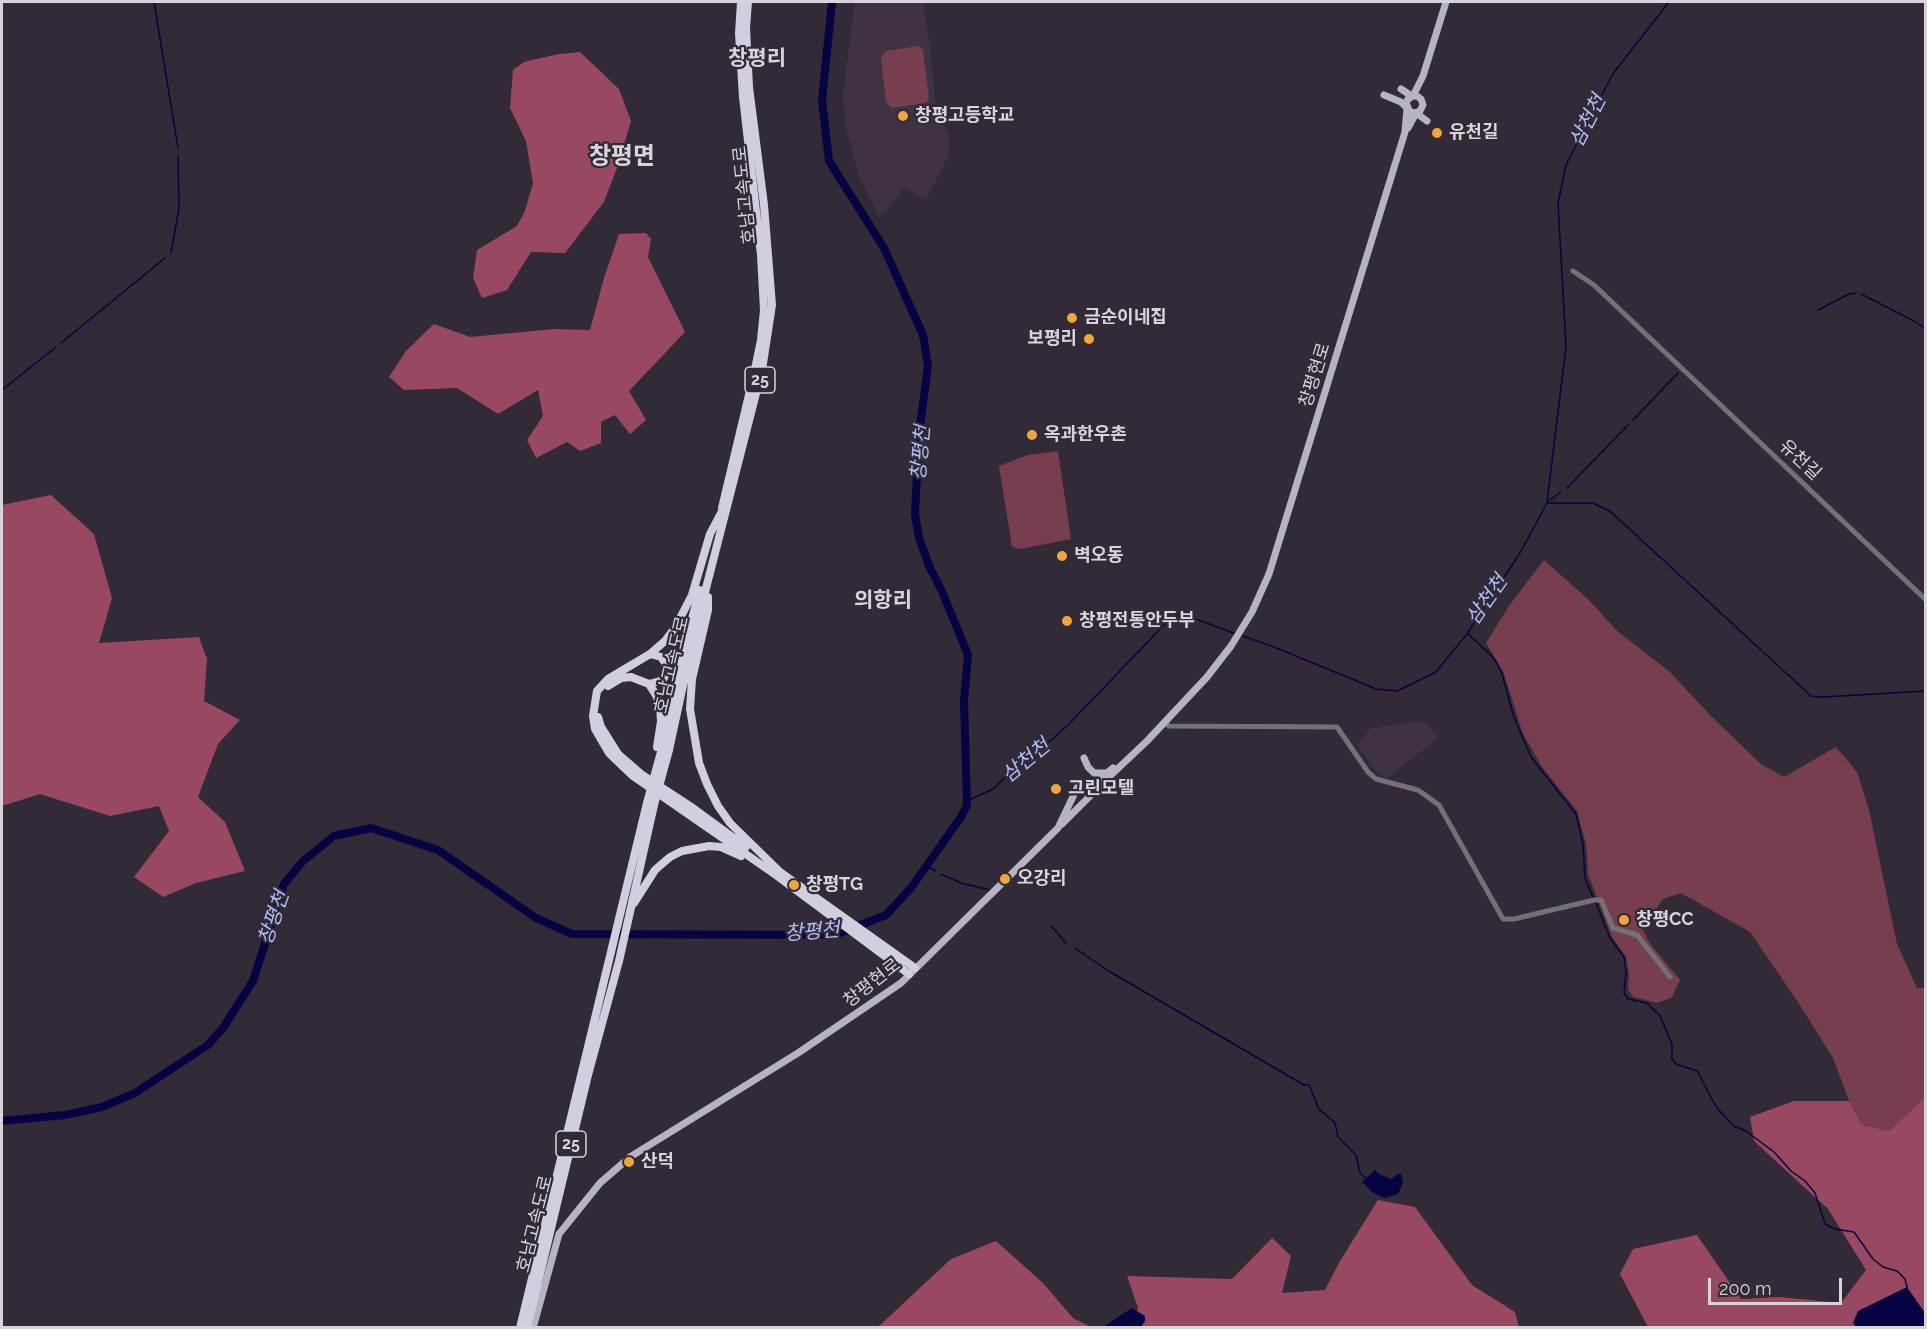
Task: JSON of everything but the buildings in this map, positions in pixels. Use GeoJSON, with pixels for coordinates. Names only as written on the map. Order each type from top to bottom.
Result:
{"type":"FeatureCollection","features":[{"type":"Feature","properties":{"kind":"highway","name":"호남고속도로"},"geometry":{"type":"LineString","coordinates":[[527,1328],[588,1075],[689,629],[721,513],[756,362],[764,310],[761,255],[743,97],[739,33],[741,2]]}},
{"type":"Feature","properties":{"kind":"highway","name":"호남고속도로"},"geometry":{"type":"LineString","coordinates":[[663,748],[762,370],[772,305],[764,205],[749,87],[746,28],[748,2]]}},
{"type":"Feature","properties":{"kind":"highway"},"geometry":{"type":"LineString","coordinates":[[721,513],[710,534],[692,595],[675,628],[665,641],[650,654],[608,679],[597,691],[593,716],[595,729],[609,753],[633,776],[830,906],[876,940],[912,971]]}},
{"type":"Feature","properties":{"kind":"highway"},"geometry":{"type":"LineString","coordinates":[[708,581],[708,610],[694,670],[690,709],[699,763],[718,806],[730,823],[777,873]]}},
{"type":"Feature","properties":{"kind":"highway"},"geometry":{"type":"LineString","coordinates":[[648,684],[664,678],[668,667],[661,657],[650,654]]}},
{"type":"Feature","properties":{"kind":"highway"},"geometry":{"type":"LineString","coordinates":[[663,748],[660,706],[656,694],[648,684],[631,677],[621,678],[611,684],[603,692],[598,715],[607,739],[618,754],[641,774],[690,806],[777,873],[814,905],[912,971]]}},
{"type":"Feature","properties":{"kind":"highway","name":"25"},"geometry":{"type":"LineString","coordinates":[[650,804],[663,748]]}},
{"type":"Feature","properties":{"kind":"highway"},"geometry":{"type":"LineString","coordinates":[[625,910],[655,870],[670,857],[695,848],[721,847],[777,873]]}},
{"type":"Feature","properties":{"kind":"highway","name":"호남고속도로"},"geometry":{"type":"LineString","coordinates":[[520,1328],[614,961]]}},
{"type":"Feature","properties":{"kind":"main road"},"geometry":{"type":"LineString","coordinates":[[1405,132],[1407,108],[1422,78],[1446,2]]}},
{"type":"Feature","properties":{"kind":"main road"},"geometry":{"type":"LineString","coordinates":[[1422,78],[1412,88],[1401,89],[1422,107],[1427,121]]}},
{"type":"Feature","properties":{"kind":"main road"},"geometry":{"type":"LineString","coordinates":[[1384,94],[1414,98]]}},
{"type":"Feature","properties":{"kind":"main road"},"geometry":{"type":"LineString","coordinates":[[1384,94],[1401,102],[1410,112],[1416,113],[1427,121]]}},
{"type":"Feature","properties":{"kind":"main road"},"geometry":{"type":"LineString","coordinates":[[1384,94],[1402,111],[1405,132]]}},
{"type":"Feature","properties":{"kind":"main road"},"geometry":{"type":"LineString","coordinates":[[1405,132],[1422,107]]}},
{"type":"Feature","properties":{"kind":"main road"},"geometry":{"type":"LineString","coordinates":[[1405,132],[1416,120],[1427,121]]}},
{"type":"Feature","properties":{"kind":"main road","name":"창평현로"},"geometry":{"type":"LineString","coordinates":[[533,1328],[559,1234],[610,1173],[668,1131],[798,1053],[901,983],[1058,828],[1079,784],[1092,784],[1111,775],[1137,751],[1207,676],[1231,646],[1246,623],[1269,574],[1405,132]]}},
{"type":"Feature","properties":{"kind":"main road"},"geometry":{"type":"LineString","coordinates":[[1084,758],[1094,773],[1101,774],[1107,773],[1126,756],[1137,751]]}},
{"type":"Feature","properties":{"kind":"main road"},"geometry":{"type":"LineString","coordinates":[[1058,828],[1111,775]]}},
{"type":"Feature","properties":{"kind":"street","name":"유천길"},"geometry":{"type":"LineString","coordinates":[[1573,271],[1594,285],[1926,600]]}},
{"type":"Feature","properties":{"kind":"street"},"geometry":{"type":"LineString","coordinates":[[1163,723],[1169,726],[1337,727],[1376,779],[1418,790],[1435,801],[1503,919],[1514,919],[1601,900],[1613,928],[1637,935],[1670,977]]}},
{"type":"Feature","properties":{"kind":"shaded area","name":"창평고등학교"},"geometry":{"type":"Polygon","coordinates":[[[855,2],[923,2],[936,108],[949,134],[948,157],[926,200],[904,187],[886,212],[879,216],[859,176],[845,125],[843,95],[855,2]]]}},
{"type":"Feature","properties":{"kind":"shaded area"},"geometry":{"type":"Polygon","coordinates":[[[918,46],[923,50],[929,99],[926,103],[892,108],[886,102],[881,58],[886,51],[918,46]]]}},
{"type":"Feature","properties":{"kind":"shaded area"},"geometry":{"type":"Polygon","coordinates":[[[580,52],[619,89],[631,121],[604,202],[565,253],[531,252],[507,290],[482,298],[473,278],[477,250],[517,226],[525,211],[533,183],[526,141],[510,108],[513,70],[524,62],[580,52]]]}},
{"type":"Feature","properties":{"kind":"shaded area"},"geometry":{"type":"Polygon","coordinates":[[[646,233],[651,239],[648,257],[685,332],[629,391],[646,420],[630,434],[615,415],[601,422],[601,443],[580,451],[567,442],[536,458],[527,440],[543,416],[538,390],[498,414],[457,388],[404,390],[389,377],[406,351],[434,324],[470,337],[555,329],[590,330],[619,234],[646,233]]]}},
{"type":"Feature","properties":{"kind":"shaded area"},"geometry":{"type":"Polygon","coordinates":[[[1058,451],[1071,539],[1021,549],[1012,547],[999,466],[1028,455],[1058,451]]]}},
{"type":"Feature","properties":{"kind":"shaded area"},"geometry":{"type":"Polygon","coordinates":[[[51,495],[94,534],[112,598],[99,643],[199,637],[207,659],[204,701],[240,720],[218,744],[198,797],[225,822],[245,871],[196,883],[163,897],[134,877],[169,831],[159,806],[110,816],[40,794],[2,806],[2,505],[51,495]]]}},
{"type":"Feature","properties":{"kind":"shaded area"},"geometry":{"type":"Polygon","coordinates":[[[1544,560],[1590,601],[1616,630],[1671,673],[1761,764],[1784,777],[1836,747],[1857,772],[1869,810],[1897,944],[1917,988],[1925,988],[1925,1097],[1889,1131],[1862,1125],[1849,1101],[1833,1058],[1750,932],[1681,893],[1663,899],[1642,928],[1650,944],[1680,980],[1672,997],[1658,1003],[1633,997],[1628,989],[1629,974],[1626,957],[1612,937],[1588,874],[1586,844],[1577,811],[1542,767],[1523,734],[1503,671],[1486,643],[1509,606],[1544,560]]]}},
{"type":"Feature","properties":{"kind":"shaded area"},"geometry":{"type":"Polygon","coordinates":[[[1424,721],[1438,738],[1387,778],[1377,773],[1357,745],[1371,728],[1424,721]]]}},
{"type":"Feature","properties":{"kind":"shaded area"},"geometry":{"type":"Polygon","coordinates":[[[1925,1097],[1925,1327],[1648,1327],[1620,1274],[1633,1249],[1697,1235],[1741,1299],[1780,1297],[1841,1303],[1866,1270],[1828,1209],[1754,1141],[1750,1117],[1794,1101],[1849,1101],[1862,1125],[1889,1131],[1925,1097]]]}},
{"type":"Feature","properties":{"kind":"shaded area"},"geometry":{"type":"Polygon","coordinates":[[[1375,1170],[1391,1179],[1401,1174],[1403,1183],[1398,1194],[1385,1198],[1372,1192],[1362,1182],[1375,1170]]]}},
{"type":"Feature","properties":{"kind":"shaded area"},"geometry":{"type":"Polygon","coordinates":[[[1378,1200],[1415,1207],[1472,1285],[1515,1312],[1519,1327],[1130,1327],[1138,1308],[1127,1276],[1232,1279],[1272,1238],[1291,1256],[1282,1293],[1325,1290],[1378,1200]]]}},
{"type":"Feature","properties":{"kind":"shaded area"},"geometry":{"type":"Polygon","coordinates":[[[996,1241],[1043,1283],[1073,1318],[1091,1327],[878,1327],[951,1259],[996,1241]]]}},
{"type":"Feature","properties":{"kind":"shaded area"},"geometry":{"type":"Polygon","coordinates":[[[1907,1287],[1925,1313],[1925,1327],[1856,1327],[1853,1323],[1858,1311],[1907,1287]]]}},
{"type":"Feature","properties":{"kind":"shaded area"},"geometry":{"type":"Polygon","coordinates":[[[1132,1308],[1145,1316],[1141,1327],[1103,1327],[1132,1308]]]}},
{"type":"Feature","properties":{"kind":"waterway"},"geometry":{"type":"LineString","coordinates":[[154,2],[178,148]]}},
{"type":"Feature","properties":{"kind":"waterway","name":"창평천"},"geometry":{"type":"LineString","coordinates":[[2,1121],[65,1115],[102,1107],[135,1093],[208,1045],[223,1028],[253,981],[284,884],[303,861],[334,836],[371,828],[438,850],[536,918],[572,934],[835,935],[886,915],[911,888],[967,805],[964,701],[968,655],[930,568],[919,538],[915,514],[919,434],[928,366],[923,335],[884,248],[829,161],[822,100],[832,2]]}},
{"type":"Feature","properties":{"kind":"waterway","name":"삼천천"},"geometry":{"type":"LineString","coordinates":[[1240,635],[1376,689],[1397,691],[1436,672],[1467,634],[1520,553],[1547,503],[1566,346],[1558,203],[1566,165],[1612,75],[1669,2]]}},
{"type":"Feature","properties":{"kind":"waterway"},"geometry":{"type":"LineString","coordinates":[[171,253],[179,208],[178,156]]}},
{"type":"Feature","properties":{"kind":"waterway"},"geometry":{"type":"LineString","coordinates":[[61,343],[165,258]]}},
{"type":"Feature","properties":{"kind":"waterway"},"geometry":{"type":"LineString","coordinates":[[1818,310],[1849,294],[1856,293]]}},
{"type":"Feature","properties":{"kind":"waterway"},"geometry":{"type":"LineString","coordinates":[[1861,294],[1926,329]]}},
{"type":"Feature","properties":{"kind":"waterway"},"geometry":{"type":"LineString","coordinates":[[2,390],[56,347]]}},
{"type":"Feature","properties":{"kind":"waterway"},"geometry":{"type":"LineString","coordinates":[[1633,420],[1678,373]]}},
{"type":"Feature","properties":{"kind":"waterway"},"geometry":{"type":"LineString","coordinates":[[1567,488],[1628,425]]}},
{"type":"Feature","properties":{"kind":"waterway"},"geometry":{"type":"LineString","coordinates":[[1547,502],[1561,492]]}},
{"type":"Feature","properties":{"kind":"waterway"},"geometry":{"type":"LineString","coordinates":[[1548,503],[1593,503],[1611,512],[1811,696],[1926,691]]}},
{"type":"Feature","properties":{"kind":"waterway","name":"삼천천"},"geometry":{"type":"LineString","coordinates":[[967,801],[993,789],[1047,744],[1165,624],[1180,613],[1236,634]]}},
{"type":"Feature","properties":{"kind":"waterway"},"geometry":{"type":"LineString","coordinates":[[1468,634],[1496,662],[1502,674],[1514,717],[1531,757],[1576,814],[1583,844],[1585,878],[1593,897]]}},
{"type":"Feature","properties":{"kind":"waterway"},"geometry":{"type":"LineString","coordinates":[[927,866],[936,871]]}},
{"type":"Feature","properties":{"kind":"waterway"},"geometry":{"type":"LineString","coordinates":[[941,874],[961,883],[990,890]]}},
{"type":"Feature","properties":{"kind":"waterway"},"geometry":{"type":"LineString","coordinates":[[1596,903],[1610,938],[1624,957],[1626,972],[1624,993],[1628,999],[1647,1003],[1660,1016],[1672,1044],[1672,1059],[1676,1064],[1697,1071],[1717,1108],[1734,1126],[1746,1131],[1774,1152],[1791,1171],[1805,1181],[1815,1193],[1825,1224],[1835,1229],[1854,1232],[1873,1259],[1883,1267],[1897,1271],[1905,1279],[1907,1287]]}},
{"type":"Feature","properties":{"kind":"waterway"},"geometry":{"type":"LineString","coordinates":[[1051,926],[1066,943]]}},
{"type":"Feature","properties":{"kind":"waterway"},"geometry":{"type":"LineString","coordinates":[[1075,948],[1107,970],[1304,1085],[1309,1085],[1319,1109],[1335,1123],[1338,1137],[1356,1155],[1360,1173],[1366,1178]]}},
{"type":"Feature","properties":{"kind":"place","name":"창평고등학교"},"geometry":{"type":"Point","coordinates":[903,116]}},
{"type":"Feature","properties":{"kind":"place","name":"유천길"},"geometry":{"type":"Point","coordinates":[1437,133]}},
{"type":"Feature","properties":{"kind":"place","name":"금순이네집"},"geometry":{"type":"Point","coordinates":[1072,318]}},
{"type":"Feature","properties":{"kind":"place","name":"보평리"},"geometry":{"type":"Point","coordinates":[1089,339]}},
{"type":"Feature","properties":{"kind":"place","name":"옥과한우촌"},"geometry":{"type":"Point","coordinates":[1032,435]}},
{"type":"Feature","properties":{"kind":"place","name":"벽오동"},"geometry":{"type":"Point","coordinates":[1062,556]}},
{"type":"Feature","properties":{"kind":"place","name":"창평전통안두부"},"geometry":{"type":"Point","coordinates":[1067,621]}},
{"type":"Feature","properties":{"kind":"place","name":"그린모텔"},"geometry":{"type":"Point","coordinates":[1056,789]}},
{"type":"Feature","properties":{"kind":"place","name":"오강리"},"geometry":{"type":"Point","coordinates":[1005,879]}},
{"type":"Feature","properties":{"kind":"place","name":"창평TG"},"geometry":{"type":"Point","coordinates":[794,885]}},
{"type":"Feature","properties":{"kind":"place","name":"창평CC"},"geometry":{"type":"Point","coordinates":[1624,920]}},
{"type":"Feature","properties":{"kind":"place","name":"산덕"},"geometry":{"type":"Point","coordinates":[629,1162]}},
{"type":"Feature","properties":{"kind":"district","name":"창평리"},"geometry":{"type":"Point","coordinates":[757,59]}},
{"type":"Feature","properties":{"kind":"district","name":"창평면"},"geometry":{"type":"Point","coordinates":[622,157]}},
{"type":"Feature","properties":{"kind":"district","name":"의항리"},"geometry":{"type":"Point","coordinates":[883,601]}}]}
